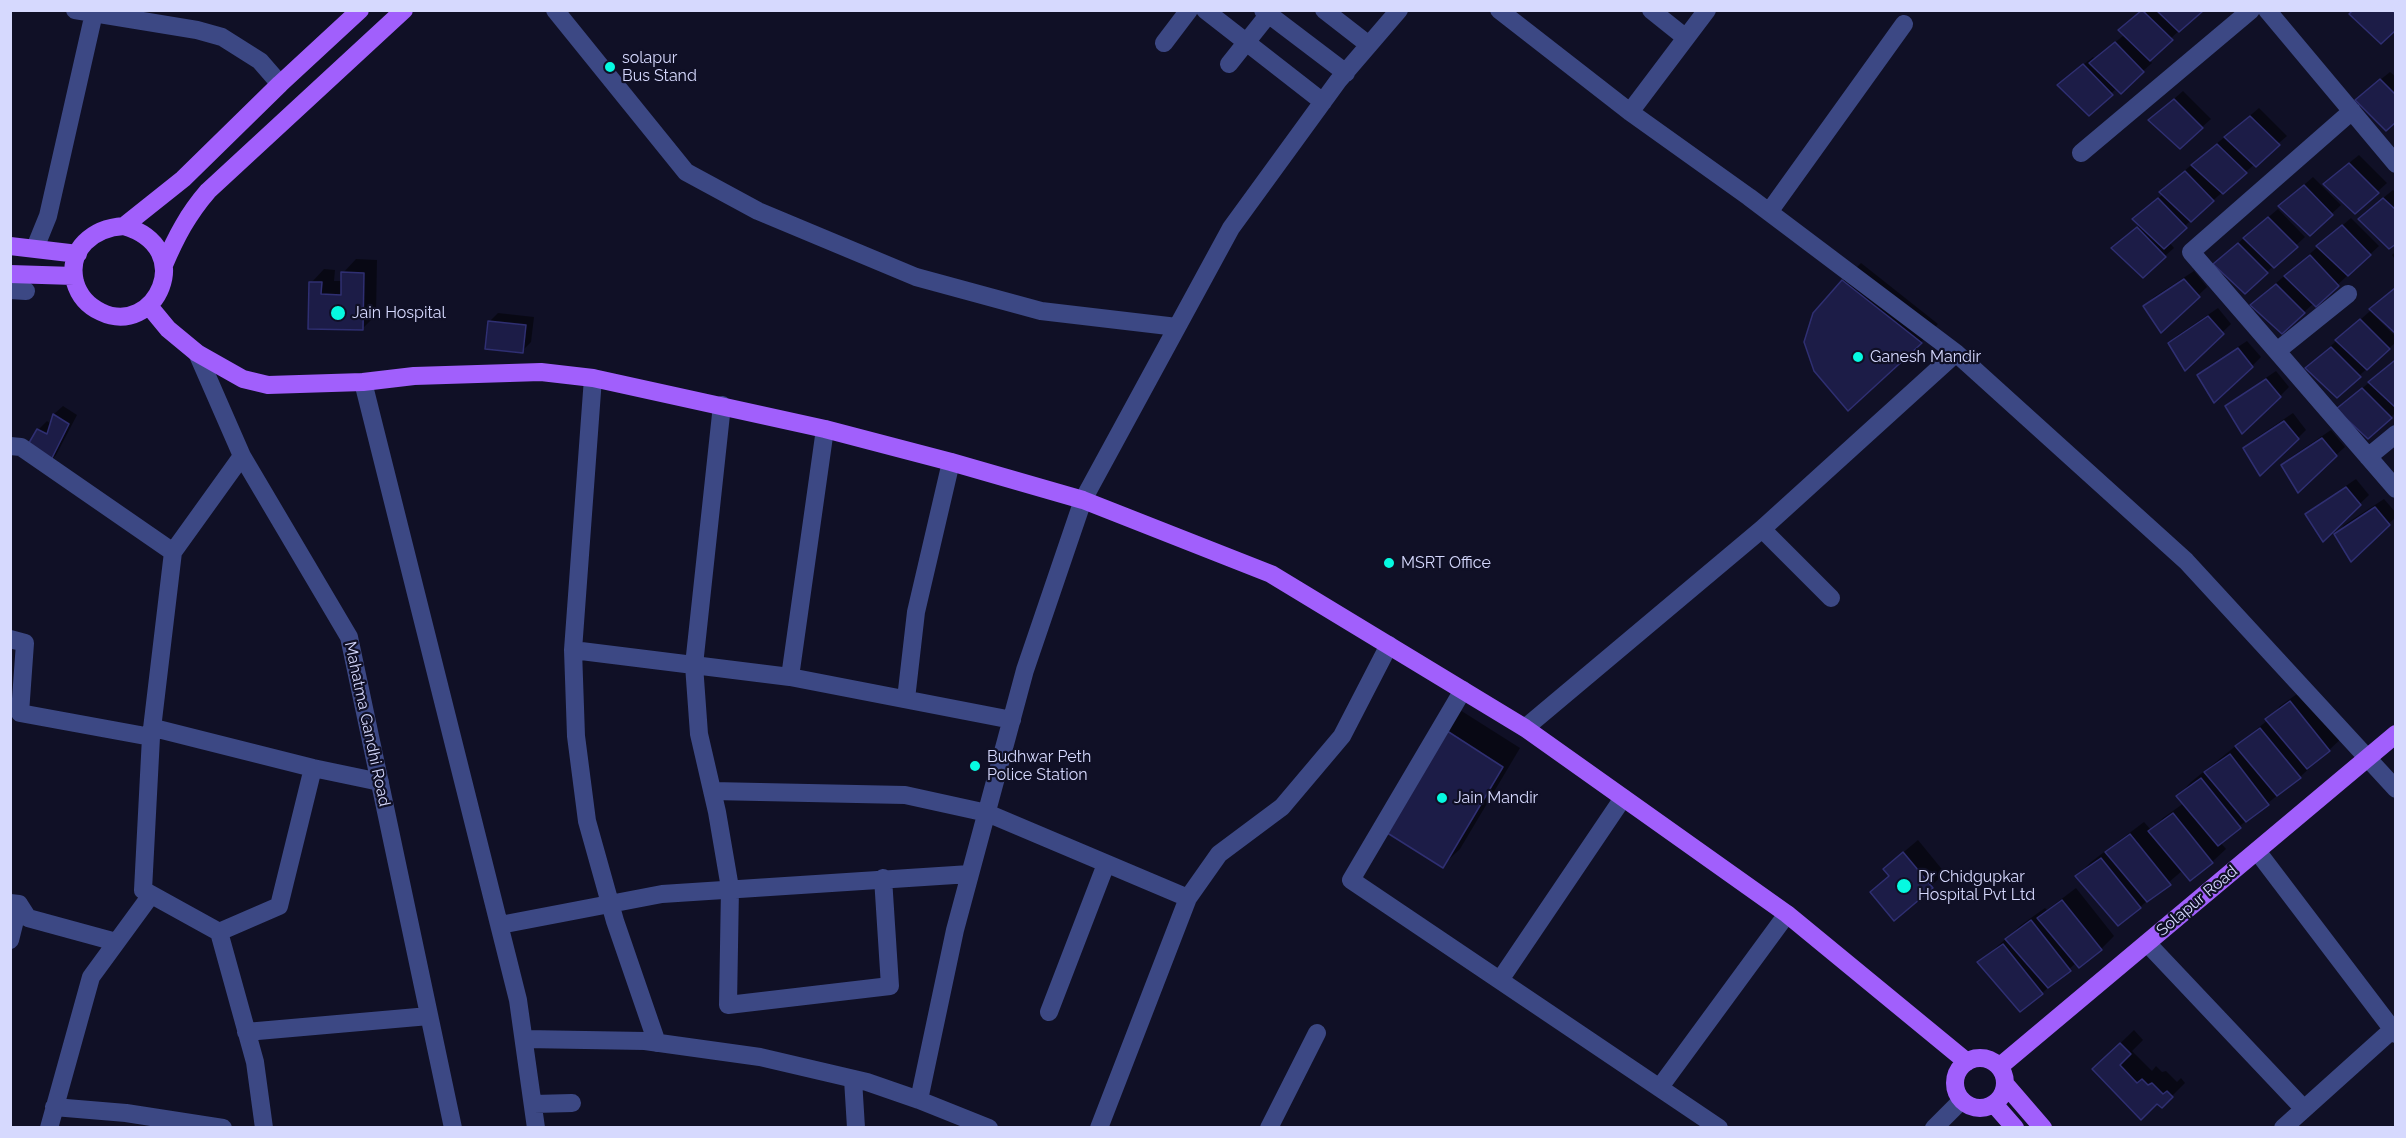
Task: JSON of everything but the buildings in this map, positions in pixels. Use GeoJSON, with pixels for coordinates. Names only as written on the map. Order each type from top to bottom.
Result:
{"type":"FeatureCollection","features":[{"type":"Feature","properties":{"kind":"main road"},"geometry":{"type":"LineString","coordinates":[[124,226],[183,179],[360,10]]}},
{"type":"Feature","properties":{"kind":"main road"},"geometry":{"type":"LineString","coordinates":[[164,265],[177,233],[191,210],[208,191],[404,10]]}},
{"type":"Feature","properties":{"kind":"main road"},"geometry":{"type":"LineString","coordinates":[[124,226],[139,230],[160,250],[164,265],[164,280],[159,294],[149,306],[136,314],[122,317],[107,315],[93,309],[83,298],[72,267],[84,242],[95,232],[109,227],[124,226]]}},
{"type":"Feature","properties":{"kind":"main road"},"geometry":{"type":"LineString","coordinates":[[10,246],[78,254]]}},
{"type":"Feature","properties":{"kind":"main road"},"geometry":{"type":"LineString","coordinates":[[10,274],[74,276]]}},
{"type":"Feature","properties":{"kind":"main road"},"geometry":{"type":"LineString","coordinates":[[149,306],[168,329],[196,353],[243,379],[268,385],[363,382],[414,376],[541,372],[593,378],[825,429],[1083,500],[1271,574],[1525,728],[1787,914],[1967,1062]]}},
{"type":"Feature","properties":{"kind":"main road","name":"Solapur Road"},"geometry":{"type":"LineString","coordinates":[[2002,1076],[2147,943],[2396,734]]}},
{"type":"Feature","properties":{"kind":"main road"},"geometry":{"type":"LineString","coordinates":[[2002,1076],[2002,1095],[1994,1104],[1986,1107],[1973,1107],[1962,1100],[1957,1093],[1957,1075],[1967,1062],[1987,1059],[2002,1076],[2043,1128]]}},
{"type":"Feature","properties":{"kind":"main road"},"geometry":{"type":"LineString","coordinates":[[1994,1104],[2015,1128]]}},
{"type":"Feature","properties":{"kind":"street"},"geometry":{"type":"LineString","coordinates":[[75,10],[197,30],[222,37],[260,61],[280,84]]}},
{"type":"Feature","properties":{"kind":"street"},"geometry":{"type":"LineString","coordinates":[[555,10],[687,172],[758,211],[916,277],[1041,311],[1177,327]]}},
{"type":"Feature","properties":{"kind":"street"},"geometry":{"type":"LineString","coordinates":[[1164,43],[1188,10]]}},
{"type":"Feature","properties":{"kind":"street"},"geometry":{"type":"LineString","coordinates":[[1205,10],[1323,102]]}},
{"type":"Feature","properties":{"kind":"street"},"geometry":{"type":"LineString","coordinates":[[1324,10],[1369,45]]}},
{"type":"Feature","properties":{"kind":"street"},"geometry":{"type":"LineString","coordinates":[[919,1100],[955,930],[1025,670],[1083,500],[1231,228],[1323,102],[1399,10]]}},
{"type":"Feature","properties":{"kind":"street"},"geometry":{"type":"LineString","coordinates":[[1499,10],[1630,112],[1769,212],[1956,353],[2186,561],[2396,789]]}},
{"type":"Feature","properties":{"kind":"street"},"geometry":{"type":"LineString","coordinates":[[1651,10],[1686,38]]}},
{"type":"Feature","properties":{"kind":"street"},"geometry":{"type":"LineString","coordinates":[[1630,112],[1707,10]]}},
{"type":"Feature","properties":{"kind":"street"},"geometry":{"type":"LineString","coordinates":[[2081,153],[2252,10]]}},
{"type":"Feature","properties":{"kind":"street"},"geometry":{"type":"LineString","coordinates":[[2267,10],[2396,164]]}},
{"type":"Feature","properties":{"kind":"street"},"geometry":{"type":"LineString","coordinates":[[1229,64],[1268,12],[1346,73]]}},
{"type":"Feature","properties":{"kind":"street"},"geometry":{"type":"LineString","coordinates":[[35,248],[48,216],[94,14]]}},
{"type":"Feature","properties":{"kind":"street"},"geometry":{"type":"LineString","coordinates":[[1769,212],[1904,24]]}},
{"type":"Feature","properties":{"kind":"street"},"geometry":{"type":"LineString","coordinates":[[2352,111],[2191,252],[2396,489]]}},
{"type":"Feature","properties":{"kind":"street"},"geometry":{"type":"LineString","coordinates":[[2277,351],[2348,294]]}},
{"type":"Feature","properties":{"kind":"street","name":"Mahatma Gandhi Road"},"geometry":{"type":"LineString","coordinates":[[196,353],[242,456],[349,637],[453,1128]]}},
{"type":"Feature","properties":{"kind":"street"},"geometry":{"type":"LineString","coordinates":[[1525,728],[1762,529],[1956,353]]}},
{"type":"Feature","properties":{"kind":"street"},"geometry":{"type":"LineString","coordinates":[[593,378],[573,650],[576,736],[587,821],[610,904],[657,1042]]}},
{"type":"Feature","properties":{"kind":"street"},"geometry":{"type":"LineString","coordinates":[[363,382],[500,925],[525,1039],[536,1128]]}},
{"type":"Feature","properties":{"kind":"street"},"geometry":{"type":"LineString","coordinates":[[722,405],[694,665],[699,734],[730,888],[728,1005],[890,986],[883,878]]}},
{"type":"Feature","properties":{"kind":"street"},"geometry":{"type":"LineString","coordinates":[[790,677],[825,429]]}},
{"type":"Feature","properties":{"kind":"street"},"geometry":{"type":"LineString","coordinates":[[2368,457],[2396,434]]}},
{"type":"Feature","properties":{"kind":"street"},"geometry":{"type":"LineString","coordinates":[[10,446],[21,447],[173,552]]}},
{"type":"Feature","properties":{"kind":"street"},"geometry":{"type":"LineString","coordinates":[[242,456],[173,552],[153,733],[143,890],[219,932],[255,1062],[264,1128]]}},
{"type":"Feature","properties":{"kind":"street"},"geometry":{"type":"LineString","coordinates":[[906,699],[916,612],[951,462]]}},
{"type":"Feature","properties":{"kind":"street"},"geometry":{"type":"LineString","coordinates":[[1762,529],[1832,598]]}},
{"type":"Feature","properties":{"kind":"street"},"geometry":{"type":"LineString","coordinates":[[10,639],[25,643],[20,713],[153,733],[380,782]]}},
{"type":"Feature","properties":{"kind":"street"},"geometry":{"type":"LineString","coordinates":[[1099,1128],[1188,898],[1220,854],[1282,807],[1342,736],[1389,645]]}},
{"type":"Feature","properties":{"kind":"street"},"geometry":{"type":"LineString","coordinates":[[573,650],[790,677],[1012,720]]}},
{"type":"Feature","properties":{"kind":"street"},"geometry":{"type":"LineString","coordinates":[[1463,690],[1351,880],[1719,1128]]}},
{"type":"Feature","properties":{"kind":"street"},"geometry":{"type":"LineString","coordinates":[[219,932],[279,906],[313,768]]}},
{"type":"Feature","properties":{"kind":"street"},"geometry":{"type":"LineString","coordinates":[[712,791],[905,795],[987,813],[1188,898]]}},
{"type":"Feature","properties":{"kind":"street"},"geometry":{"type":"LineString","coordinates":[[1500,980],[1623,798]]}},
{"type":"Feature","properties":{"kind":"street"},"geometry":{"type":"LineString","coordinates":[[2257,851],[2394,1032],[2283,1128]]}},
{"type":"Feature","properties":{"kind":"street"},"geometry":{"type":"LineString","coordinates":[[1049,1012],[1106,864]]}},
{"type":"Feature","properties":{"kind":"street"},"geometry":{"type":"LineString","coordinates":[[500,925],[662,894],[970,873]]}},
{"type":"Feature","properties":{"kind":"street"},"geometry":{"type":"LineString","coordinates":[[49,1128],[91,977],[151,894]]}},
{"type":"Feature","properties":{"kind":"street"},"geometry":{"type":"LineString","coordinates":[[15,904],[27,918],[116,942]]}},
{"type":"Feature","properties":{"kind":"street"},"geometry":{"type":"LineString","coordinates":[[10,940],[15,904]]}},
{"type":"Feature","properties":{"kind":"street"},"geometry":{"type":"LineString","coordinates":[[1660,1087],[1787,914]]}},
{"type":"Feature","properties":{"kind":"street"},"geometry":{"type":"LineString","coordinates":[[2147,943],[2304,1109]]}},
{"type":"Feature","properties":{"kind":"street"},"geometry":{"type":"LineString","coordinates":[[246,1032],[429,1016]]}},
{"type":"Feature","properties":{"kind":"street"},"geometry":{"type":"LineString","coordinates":[[1269,1128],[1317,1033]]}},
{"type":"Feature","properties":{"kind":"street"},"geometry":{"type":"LineString","coordinates":[[525,1039],[657,1042],[760,1057],[853,1079],[919,1100],[989,1128]]}},
{"type":"Feature","properties":{"kind":"street"},"geometry":{"type":"LineString","coordinates":[[853,1079],[856,1128]]}},
{"type":"Feature","properties":{"kind":"street"},"geometry":{"type":"LineString","coordinates":[[1934,1128],[1962,1100]]}},
{"type":"Feature","properties":{"kind":"street"},"geometry":{"type":"LineString","coordinates":[[534,1104],[572,1102]]}},
{"type":"Feature","properties":{"kind":"street"},"geometry":{"type":"LineString","coordinates":[[54,1107],[126,1113],[223,1128]]}},
{"type":"Feature","properties":{"kind":"place","name":"solapur Bus Stand"},"geometry":{"type":"Point","coordinates":[610,67]}},
{"type":"Feature","properties":{"kind":"place","name":"Jain Hospital"},"geometry":{"type":"Point","coordinates":[338,313]}},
{"type":"Feature","properties":{"kind":"place","name":"Ganesh Mandir"},"geometry":{"type":"Point","coordinates":[1858,357]}},
{"type":"Feature","properties":{"kind":"place","name":"MSRT Office"},"geometry":{"type":"Point","coordinates":[1389,563]}},
{"type":"Feature","properties":{"kind":"place","name":"Budhwar Peth Police Station"},"geometry":{"type":"Point","coordinates":[975,766]}},
{"type":"Feature","properties":{"kind":"place","name":"Jain Mandir"},"geometry":{"type":"Point","coordinates":[1442,798]}},
{"type":"Feature","properties":{"kind":"place","name":"Dr Chidgupkar Hospital Pvt Ltd"},"geometry":{"type":"Point","coordinates":[1904,886]}}]}
